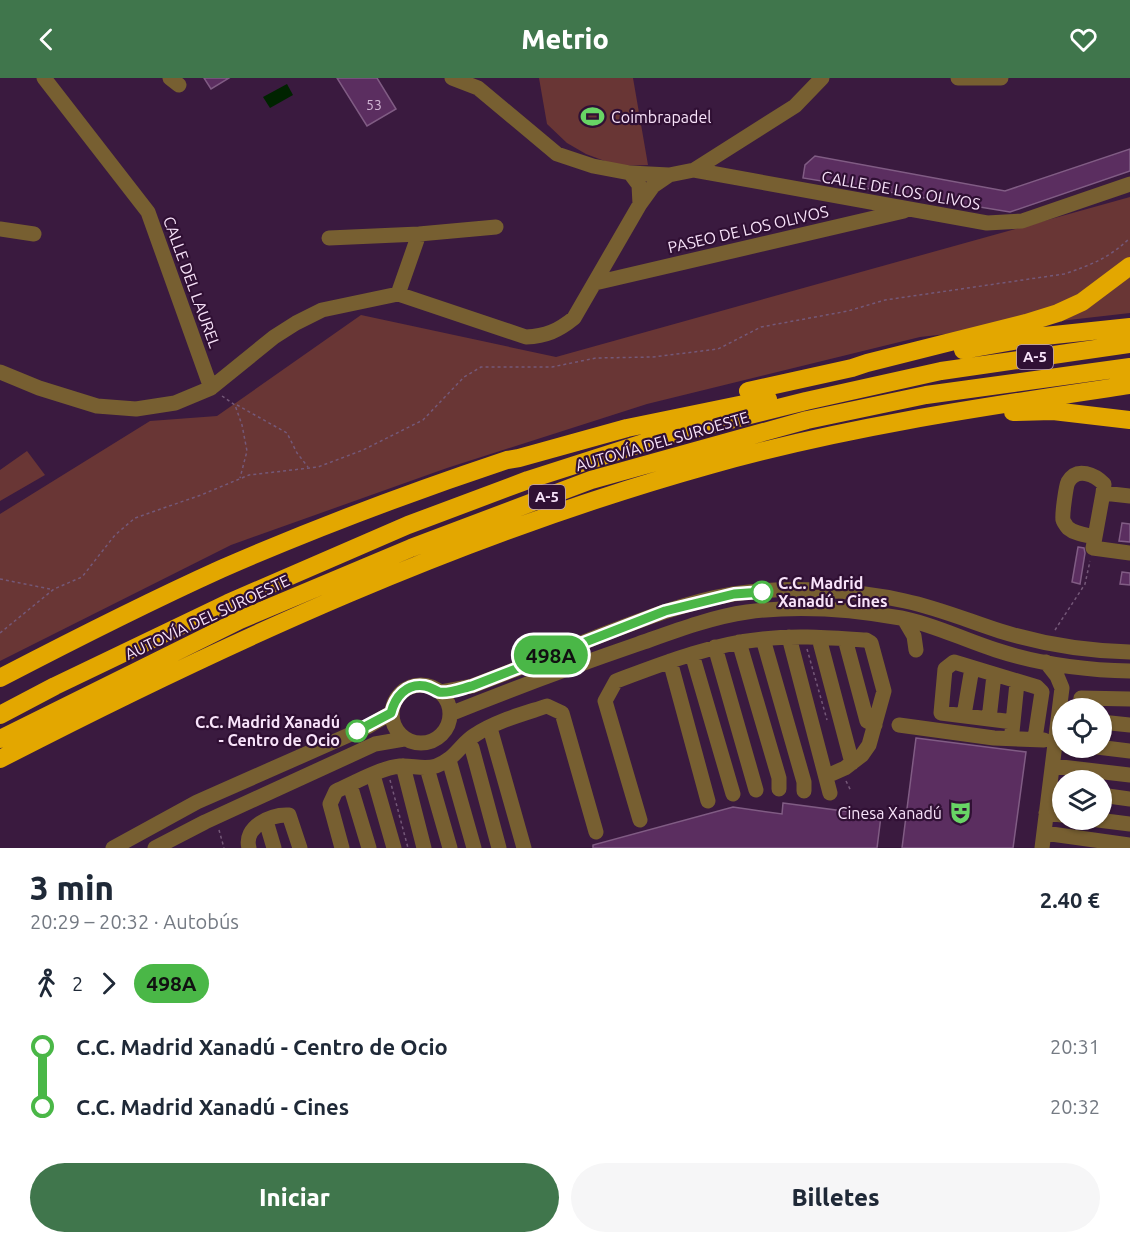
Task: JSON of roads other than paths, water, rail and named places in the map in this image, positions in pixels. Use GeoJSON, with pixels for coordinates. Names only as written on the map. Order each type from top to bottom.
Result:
{"type":"FeatureCollection","features":[{"type":"Feature","properties":{"kind":"highway"},"geometry":{"type":"LineString","coordinates":[[852,369],[867,363],[1058,313],[1082,302],[1128,265]]}},
{"type":"Feature","properties":{"kind":"highway"},"geometry":{"type":"LineString","coordinates":[[507,460],[517,454],[644,415],[852,369],[1035,337],[1130,327]]}},
{"type":"Feature","properties":{"kind":"highway","name":"AUTOVÍA DEL SUROESTE"},"geometry":{"type":"LineString","coordinates":[[0,715],[228,603],[408,525],[528,480],[662,437],[806,401],[941,371],[1130,344]]}},
{"type":"Feature","properties":{"kind":"highway","name":"AUTOVÍA DEL SUROESTE"},"geometry":{"type":"LineString","coordinates":[[0,739],[240,620],[411,548],[591,480],[807,420],[894,402],[1038,378],[1130,367]]}},
{"type":"Feature","properties":{"kind":"highway"},"geometry":{"type":"LineString","coordinates":[[0,678],[221,569],[428,487],[507,460],[627,428],[826,386],[910,371],[941,371]]}},
{"type":"Feature","properties":{"kind":"highway"},"geometry":{"type":"LineString","coordinates":[[0,759],[98,709],[249,638],[420,565],[598,498],[712,464],[811,439],[934,415],[1130,385]]}},
{"type":"Feature","properties":{"kind":"highway"},"geometry":{"type":"LineString","coordinates":[[934,415],[962,419],[1016,411],[1053,411],[1130,420]]}},
{"type":"Feature","properties":{"kind":"street","name":"CALLE DEL LAUREL"},"geometry":{"type":"LineString","coordinates":[[44,78],[148,212],[215,391]]}},
{"type":"Feature","properties":{"kind":"street"},"geometry":{"type":"LineString","coordinates":[[452,78],[478,88],[558,154],[593,166],[630,173],[669,175],[694,170],[721,153],[795,106],[822,78]]}},
{"type":"Feature","properties":{"kind":"street"},"geometry":{"type":"LineString","coordinates":[[958,78],[1001,78]]}},
{"type":"Feature","properties":{"kind":"street"},"geometry":{"type":"LineString","coordinates":[[721,153],[722,166],[733,177]]}},
{"type":"Feature","properties":{"kind":"street","name":"CALLE DE LOS OLIVOS"},"geometry":{"type":"LineString","coordinates":[[694,170],[987,224],[1022,221],[1130,184]]}},
{"type":"Feature","properties":{"kind":"street"},"geometry":{"type":"LineString","coordinates":[[630,173],[639,185],[640,204]]}},
{"type":"Feature","properties":{"kind":"street"},"geometry":{"type":"LineString","coordinates":[[0,372],[39,388],[97,406],[136,409],[175,403],[215,391],[274,337],[322,310],[398,294],[526,337],[544,336],[560,330],[574,318],[640,204],[653,186],[669,175]]}},
{"type":"Feature","properties":{"kind":"street","name":"PASEO DE LOS OLIVOS"},"geometry":{"type":"LineString","coordinates":[[595,283],[910,209]]}},
{"type":"Feature","properties":{"kind":"street"},"geometry":{"type":"LineString","coordinates":[[329,238],[419,234],[496,227]]}},
{"type":"Feature","properties":{"kind":"street"},"geometry":{"type":"LineString","coordinates":[[0,229],[34,234]]}},
{"type":"Feature","properties":{"kind":"street"},"geometry":{"type":"LineString","coordinates":[[398,294],[419,234]]}},
{"type":"Feature","properties":{"kind":"street"},"geometry":{"type":"LineString","coordinates":[[1094,542],[1104,484],[1097,476],[1081,473],[1067,483],[1063,520],[1067,527],[1094,542],[1130,553]]}},
{"type":"Feature","properties":{"kind":"street"},"geometry":{"type":"LineString","coordinates":[[1103,493],[1130,496]]}},
{"type":"Feature","properties":{"kind":"street"},"geometry":{"type":"LineString","coordinates":[[440,692],[472,686],[665,611],[734,594],[798,590],[872,594],[951,613],[1002,631],[1050,643],[1086,650],[1130,652]]}},
{"type":"Feature","properties":{"kind":"street"},"geometry":{"type":"LineString","coordinates":[[450,714],[549,675],[681,629],[746,612],[799,609],[837,610],[904,619],[997,650],[1046,662],[1084,669],[1130,670]]}},
{"type":"Feature","properties":{"kind":"street"},"geometry":{"type":"LineString","coordinates":[[904,619],[914,636],[916,650],[925,641],[944,631]]}},
{"type":"Feature","properties":{"kind":"street"},"geometry":{"type":"LineString","coordinates":[[789,637],[830,793]]}},
{"type":"Feature","properties":{"kind":"street"},"geometry":{"type":"LineString","coordinates":[[640,820],[605,701],[616,681],[715,647],[789,637],[866,640],[871,643],[884,691],[869,746],[862,755],[845,768],[827,776]]}},
{"type":"Feature","properties":{"kind":"street"},"geometry":{"type":"LineString","coordinates":[[819,638],[852,763]]}},
{"type":"Feature","properties":{"kind":"street"},"geometry":{"type":"LineString","coordinates":[[763,639],[804,782],[804,791]]}},
{"type":"Feature","properties":{"kind":"street"},"geometry":{"type":"LineString","coordinates":[[845,639],[867,721],[875,725]]}},
{"type":"Feature","properties":{"kind":"street"},"geometry":{"type":"LineString","coordinates":[[739,642],[778,778],[779,789]]}},
{"type":"Feature","properties":{"kind":"street"},"geometry":{"type":"LineString","coordinates":[[715,647],[756,790]]}},
{"type":"Feature","properties":{"kind":"street"},"geometry":{"type":"LineString","coordinates":[[692,654],[733,794]]}},
{"type":"Feature","properties":{"kind":"street"},"geometry":{"type":"LineString","coordinates":[[670,661],[708,801]]}},
{"type":"Feature","properties":{"kind":"street"},"geometry":{"type":"LineString","coordinates":[[1013,722],[941,713],[945,669],[954,662],[1037,687],[1042,692],[1035,738]]}},
{"type":"Feature","properties":{"kind":"street"},"geometry":{"type":"LineString","coordinates":[[1046,662],[1057,676],[1062,688],[1061,698]]}},
{"type":"Feature","properties":{"kind":"street"},"geometry":{"type":"LineString","coordinates":[[964,716],[972,668]]}},
{"type":"Feature","properties":{"kind":"street"},"geometry":{"type":"LineString","coordinates":[[1062,688],[1084,669]]}},
{"type":"Feature","properties":{"kind":"street"},"geometry":{"type":"LineString","coordinates":[[989,719],[994,675]]}},
{"type":"Feature","properties":{"kind":"street"},"geometry":{"type":"LineString","coordinates":[[1011,738],[1017,682]]}},
{"type":"Feature","properties":{"kind":"street"},"geometry":{"type":"LineString","coordinates":[[155,848],[214,818],[375,744],[404,739],[422,744],[438,738],[445,731],[450,714],[440,692],[423,685],[405,690],[393,704],[391,713],[394,728],[404,739]]}},
{"type":"Feature","properties":{"kind":"street"},"geometry":{"type":"LineString","coordinates":[[1112,699],[1130,699]]}},
{"type":"Feature","properties":{"kind":"street"},"geometry":{"type":"LineString","coordinates":[[342,848],[330,804],[336,791],[387,769],[403,766],[427,768],[449,760],[473,735],[548,706],[562,713],[596,832]]}},
{"type":"Feature","properties":{"kind":"street"},"geometry":{"type":"LineString","coordinates":[[113,848],[197,802],[368,727],[391,713]]}},
{"type":"Feature","properties":{"kind":"street"},"geometry":{"type":"LineString","coordinates":[[1112,723],[1130,725]]}},
{"type":"Feature","properties":{"kind":"street"},"geometry":{"type":"LineString","coordinates":[[899,725],[994,738],[1035,738],[1052,742]]}},
{"type":"Feature","properties":{"kind":"street"},"geometry":{"type":"LineString","coordinates":[[490,728],[524,848]]}},
{"type":"Feature","properties":{"kind":"street"},"geometry":{"type":"LineString","coordinates":[[468,742],[472,748],[499,848]]}},
{"type":"Feature","properties":{"kind":"street"},"geometry":{"type":"LineString","coordinates":[[1112,749],[1130,751]]}},
{"type":"Feature","properties":{"kind":"street"},"geometry":{"type":"LineString","coordinates":[[1054,770],[1055,758]]}},
{"type":"Feature","properties":{"kind":"street"},"geometry":{"type":"LineString","coordinates":[[449,760],[474,848]]}},
{"type":"Feature","properties":{"kind":"street"},"geometry":{"type":"LineString","coordinates":[[403,766],[424,848]]}},
{"type":"Feature","properties":{"kind":"street"},"geometry":{"type":"LineString","coordinates":[[1053,766],[1130,775]]}},
{"type":"Feature","properties":{"kind":"street"},"geometry":{"type":"LineString","coordinates":[[427,768],[450,848]]}},
{"type":"Feature","properties":{"kind":"street"},"geometry":{"type":"LineString","coordinates":[[373,775],[394,848]]}},
{"type":"Feature","properties":{"kind":"street"},"geometry":{"type":"LineString","coordinates":[[350,785],[369,848]]}},
{"type":"Feature","properties":{"kind":"street"},"geometry":{"type":"LineString","coordinates":[[1112,797],[1130,799]]}},
{"type":"Feature","properties":{"kind":"street"},"geometry":{"type":"LineString","coordinates":[[1052,799],[1046,813],[1043,841],[1130,845]]}},
{"type":"Feature","properties":{"kind":"street"},"geometry":{"type":"LineString","coordinates":[[126,848],[180,820],[197,802]]}},
{"type":"Feature","properties":{"kind":"street"},"geometry":{"type":"LineString","coordinates":[[1046,813],[1052,814]]}},
{"type":"Feature","properties":{"kind":"street"},"geometry":{"type":"LineString","coordinates":[[249,848],[248,834],[254,827],[280,815],[289,815],[300,848]]}},
{"type":"Feature","properties":{"kind":"street"},"geometry":{"type":"LineString","coordinates":[[266,821],[274,848]]}},
{"type":"Feature","properties":{"kind":"street"},"geometry":{"type":"LineString","coordinates":[[1112,822],[1130,824]]}},
{"type":"Feature","properties":{"kind":"place","name":"Coimbrapadel"},"geometry":{"type":"Point","coordinates":[593,117]}},
{"type":"Feature","properties":{"kind":"place","name":"C.C. Madrid Xanadú - Cines"},"geometry":{"type":"Point","coordinates":[762,592]}},
{"type":"Feature","properties":{"kind":"place","name":"C.C. Madrid Xanadú - Centro de Ocio"},"geometry":{"type":"Point","coordinates":[357,731]}},
{"type":"Feature","properties":{"kind":"place","name":"Cinesa Xanadú"},"geometry":{"type":"Point","coordinates":[960,813]}}]}
